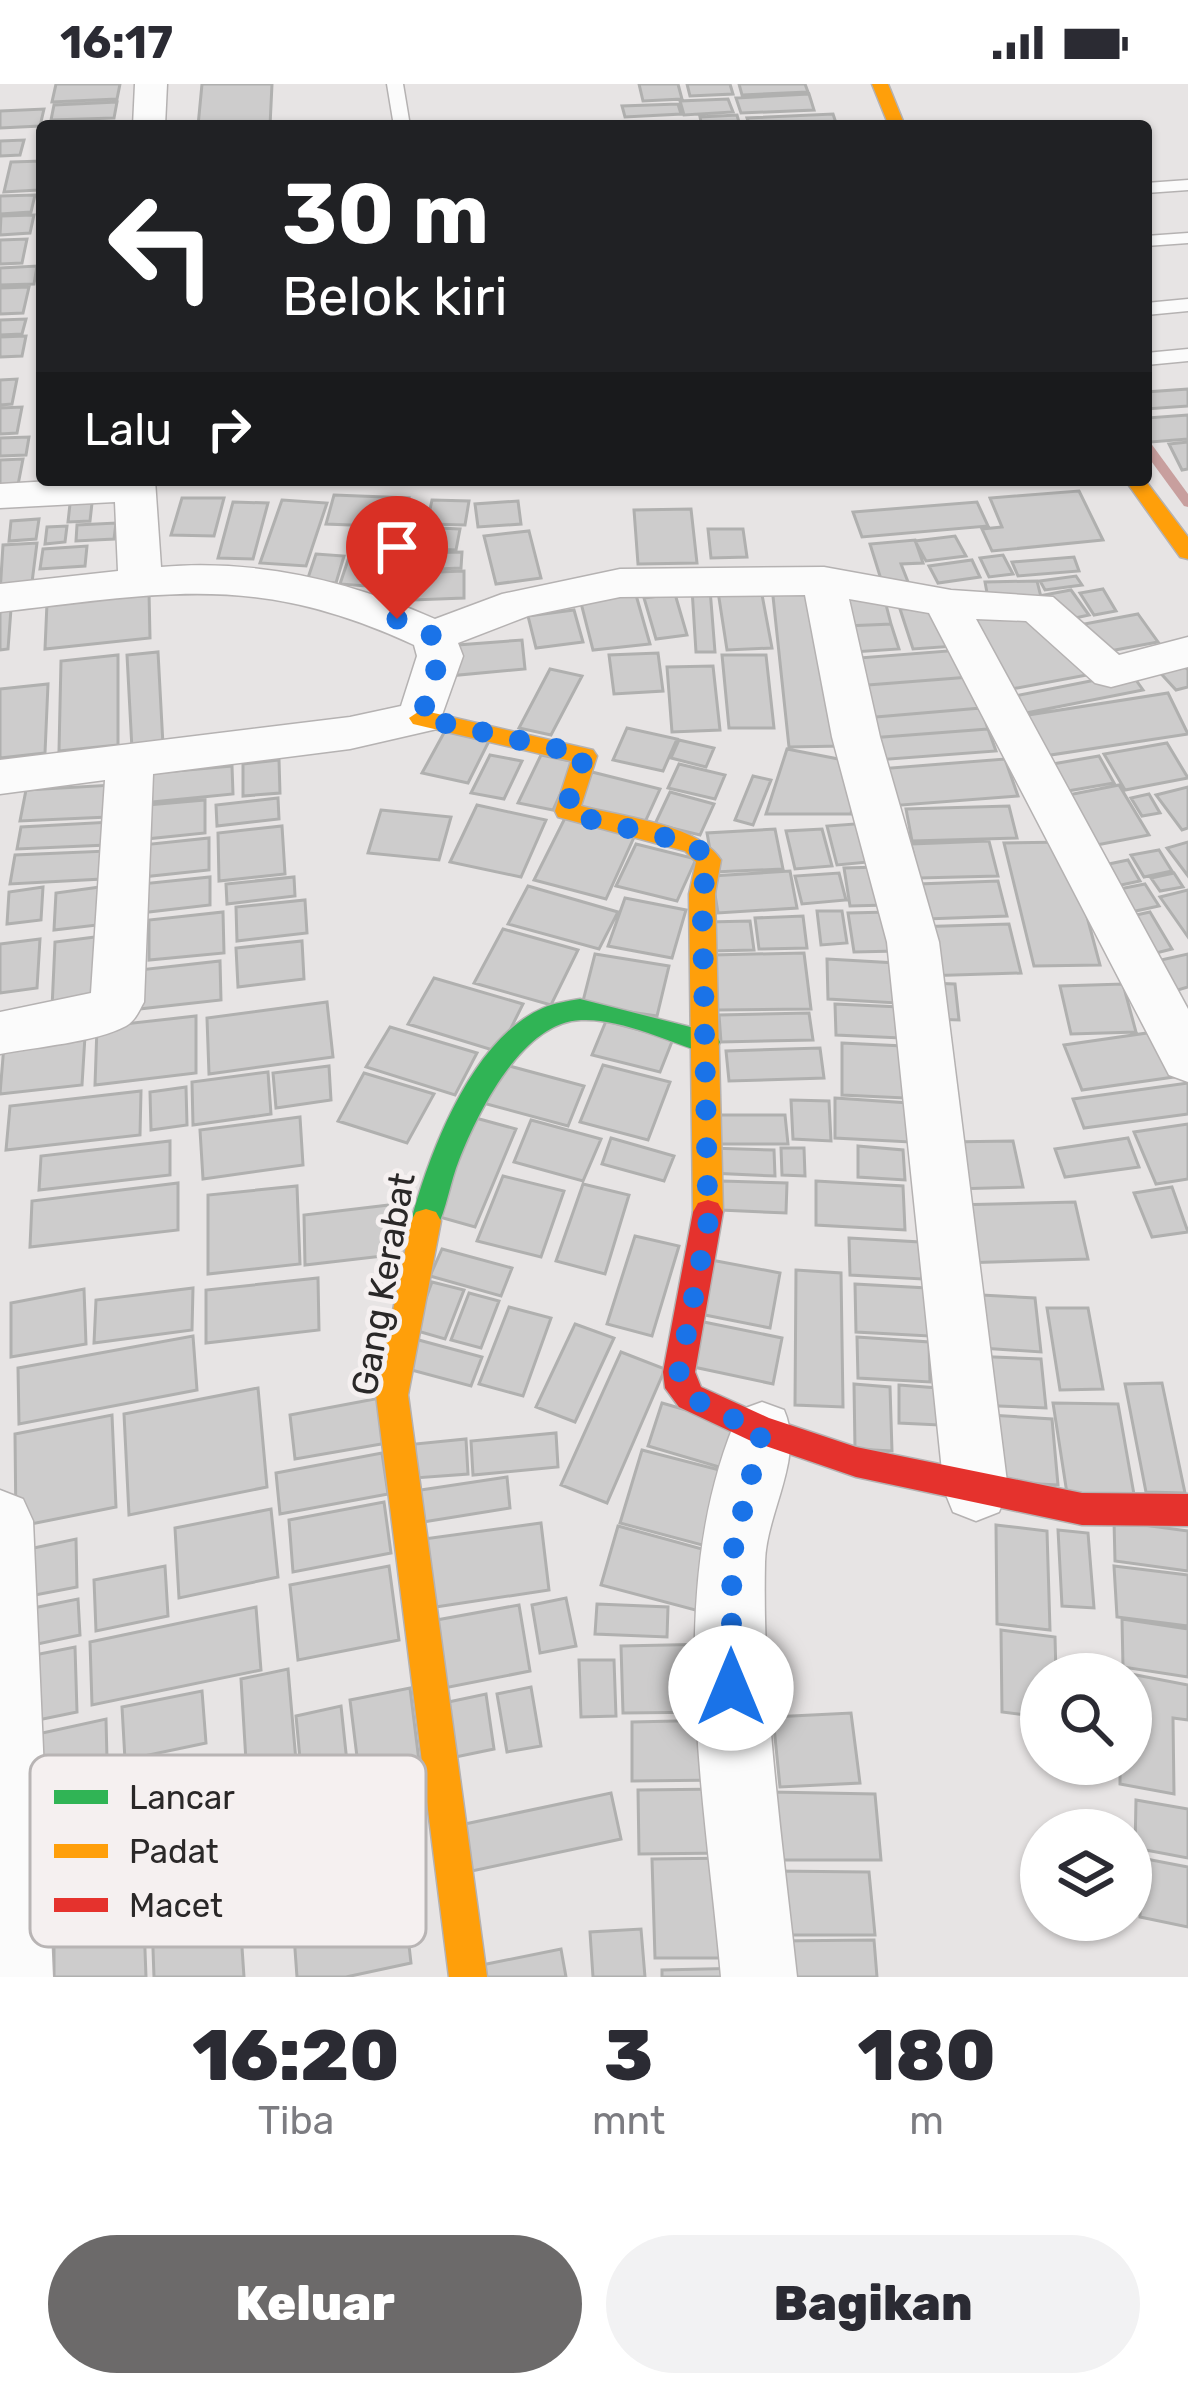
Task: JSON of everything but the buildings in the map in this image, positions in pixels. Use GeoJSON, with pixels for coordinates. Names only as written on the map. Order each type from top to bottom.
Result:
{"type":"FeatureCollection","features":[{"type":"Feature","properties":{"kind":"street"},"geometry":{"type":"LineString","coordinates":[[149,120],[151,84]]}},
{"type":"Feature","properties":{"kind":"street"},"geometry":{"type":"LineString","coordinates":[[880,84],[895,120]]}},
{"type":"Feature","properties":{"kind":"street"},"geometry":{"type":"LineString","coordinates":[[0,496],[123,486]]}},
{"type":"Feature","properties":{"kind":"street"},"geometry":{"type":"LineString","coordinates":[[135,486],[140,582]]}},
{"type":"Feature","properties":{"kind":"street"},"geometry":{"type":"LineString","coordinates":[[1140,486],[1185,543]]}},
{"type":"Feature","properties":{"kind":"street"},"geometry":{"type":"LineString","coordinates":[[0,598],[182,578],[301,586],[361,602],[433,636],[440,656],[421,718]]}},
{"type":"Feature","properties":{"kind":"street"},"geometry":{"type":"LineString","coordinates":[[433,636],[518,604],[620,583],[824,581],[925,596],[946,604],[1037,607],[1108,672],[1188,652]]}},
{"type":"Feature","properties":{"kind":"street"},"geometry":{"type":"LineString","coordinates":[[824,581],[856,737],[913,942],[976,1490]]}},
{"type":"Feature","properties":{"kind":"street"},"geometry":{"type":"LineString","coordinates":[[946,604],[1188,1060]]}},
{"type":"Feature","properties":{"kind":"street"},"geometry":{"type":"LineString","coordinates":[[0,777],[350,733],[421,718],[585,755],[567,805],[572,815],[704,850],[709,860],[702,894],[708,1223],[679,1372],[681,1388],[762,1431],[856,1462],[1082,1509],[1188,1510]]}},
{"type":"Feature","properties":{"kind":"street"},"geometry":{"type":"LineString","coordinates":[[0,1033],[110,1010],[117,1002],[130,759]]}},
{"type":"Feature","properties":{"kind":"street","name":"Gang Kerabat"},"geometry":{"type":"LineString","coordinates":[[468,1977],[392,1395],[434,1181],[476,1087],[537,1023],[579,1009],[706,1042]]}},
{"type":"Feature","properties":{"kind":"street"},"geometry":{"type":"LineString","coordinates":[[759,1977],[731,1688],[732,1555],[762,1431]]}},
{"type":"Feature","properties":{"kind":"street"},"geometry":{"type":"LineString","coordinates":[[0,1521],[10,1949]]}},
{"type":"Feature","properties":{"kind":"lane"},"geometry":{"type":"LineString","coordinates":[[395,84],[401,120]]}},
{"type":"Feature","properties":{"kind":"lane"},"geometry":{"type":"LineString","coordinates":[[1152,188],[1188,185]]}},
{"type":"Feature","properties":{"kind":"lane"},"geometry":{"type":"LineString","coordinates":[[1152,241],[1188,238]]}},
{"type":"Feature","properties":{"kind":"lane"},"geometry":{"type":"LineString","coordinates":[[1152,309],[1188,305]]}},
{"type":"Feature","properties":{"kind":"lane"},"geometry":{"type":"LineString","coordinates":[[1152,358],[1188,355]]}},
{"type":"Feature","properties":{"kind":"waterway"},"geometry":{"type":"LineString","coordinates":[[1152,453],[1188,503]]}},
{"type":"Feature","properties":{"kind":"traffic: fast"},"geometry":{"type":"LineString","coordinates":[[426,1221],[444,1161],[478,1091],[524,1033],[551,1015],[593,1010],[706,1042]]}},
{"type":"Feature","properties":{"kind":"traffic: slow"},"geometry":{"type":"LineString","coordinates":[[880,84],[895,120]]}},
{"type":"Feature","properties":{"kind":"traffic: slow"},"geometry":{"type":"LineString","coordinates":[[1139,486],[1188,552]]}},
{"type":"Feature","properties":{"kind":"traffic: slow"},"geometry":{"type":"LineString","coordinates":[[421,718],[585,756],[567,811],[693,844],[709,860],[702,894],[708,1212]]}},
{"type":"Feature","properties":{"kind":"traffic: slow"},"geometry":{"type":"LineString","coordinates":[[426,1221],[392,1395],[468,1977]]}},
{"type":"Feature","properties":{"kind":"traffic: jam"},"geometry":{"type":"LineString","coordinates":[[708,1212],[679,1372],[681,1388],[690,1397],[762,1431],[856,1462],[1082,1509],[1188,1510]]}},
{"type":"Feature","properties":{"kind":"route"},"geometry":{"type":"LineString","coordinates":[[397,619],[433,636],[440,656],[421,718],[585,755],[567,811],[693,844],[709,860],[702,894],[708,1223],[679,1372],[681,1388],[691,1397],[762,1431],[732,1555],[731,1688]]}}]}
